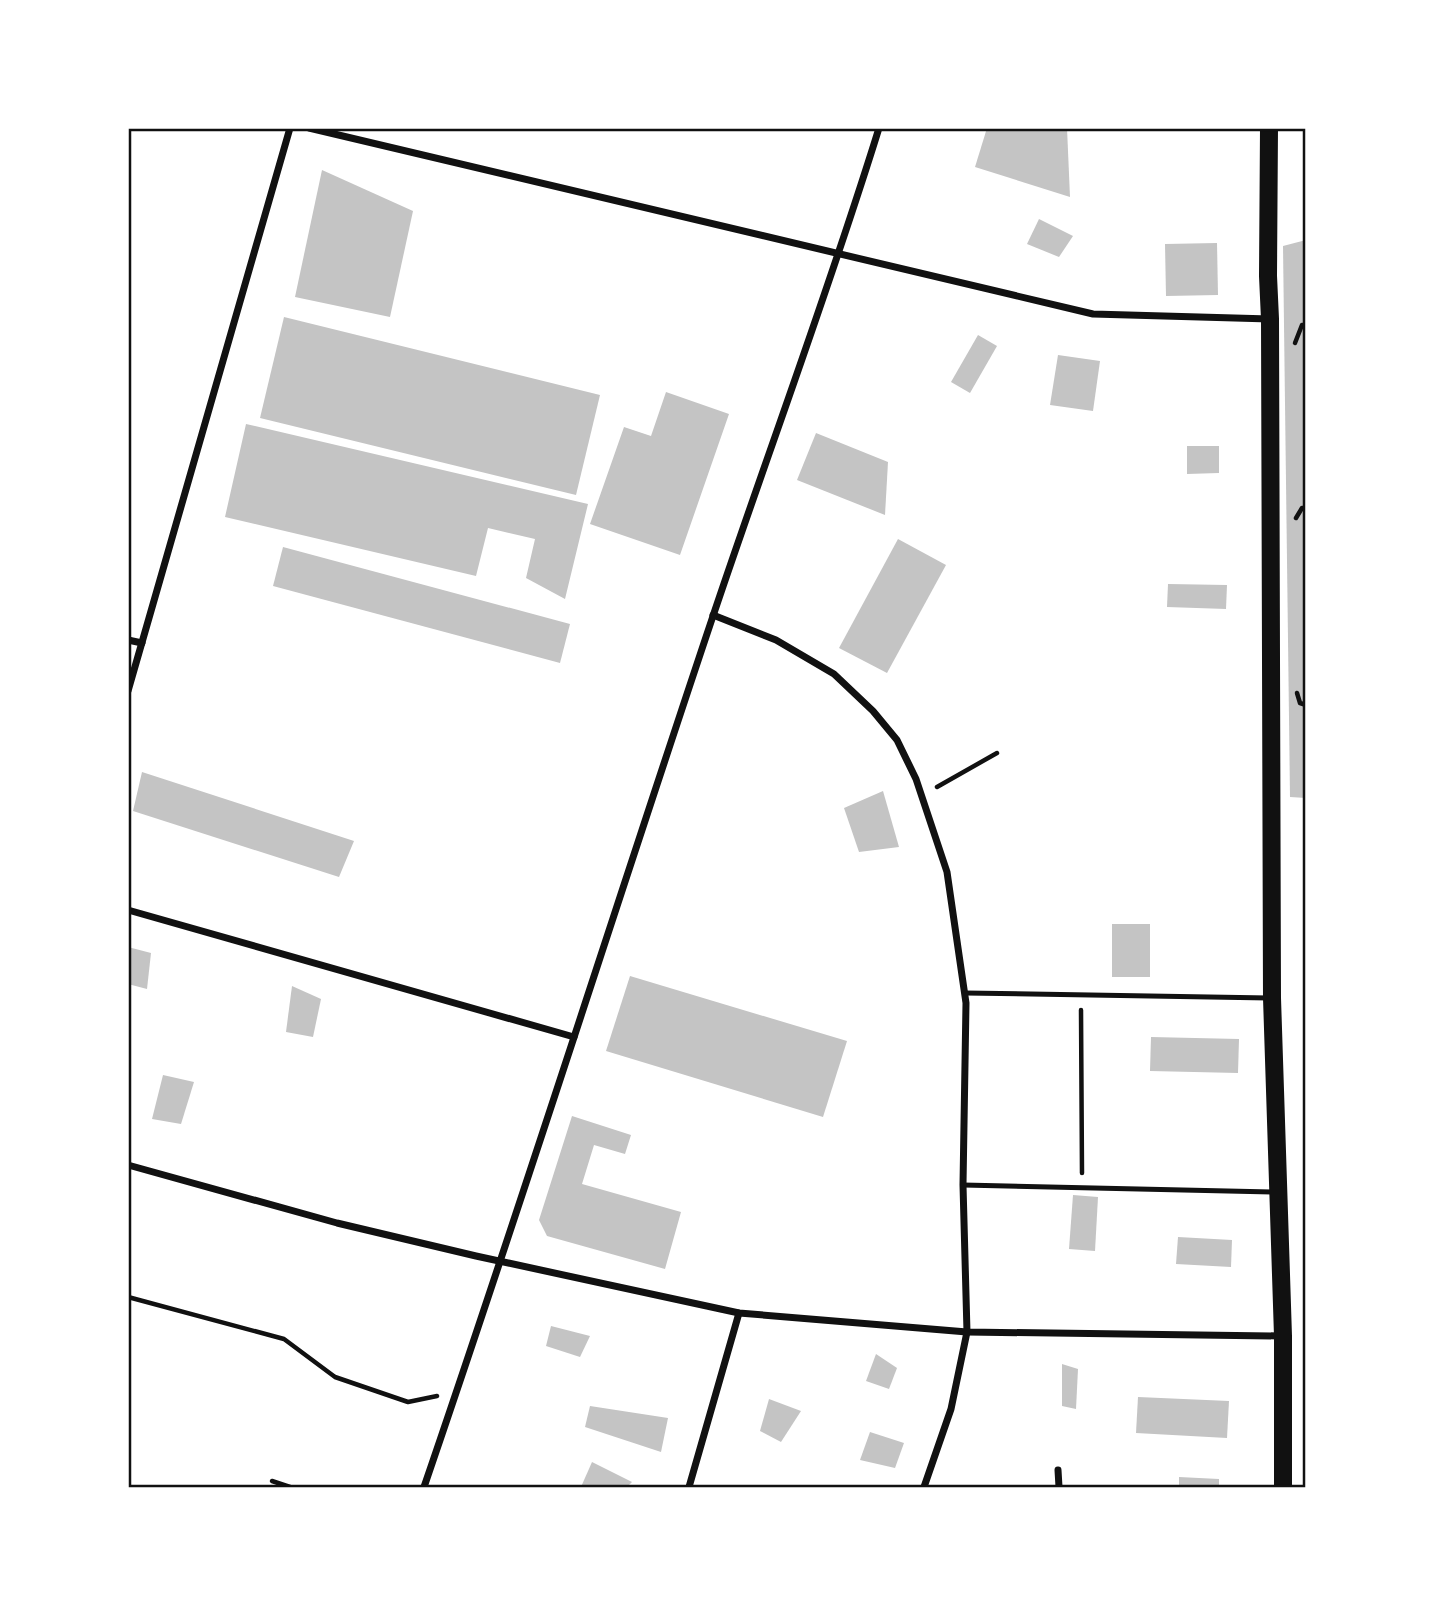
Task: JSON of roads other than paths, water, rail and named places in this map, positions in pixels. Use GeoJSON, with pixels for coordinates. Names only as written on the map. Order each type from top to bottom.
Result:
{"type":"FeatureCollection","features":[{"type":"Feature","properties":{"kind":"main road"},"geometry":{"type":"LineString","coordinates":[[1269,128],[1272,998],[1283,1336],[1283,1487]]}},
{"type":"Feature","properties":{"kind":"street"},"geometry":{"type":"LineString","coordinates":[[128,691],[290,128]]}},
{"type":"Feature","properties":{"kind":"street"},"geometry":{"type":"LineString","coordinates":[[309,128],[1093,314],[1270,318]]}},
{"type":"Feature","properties":{"kind":"street"},"geometry":{"type":"LineString","coordinates":[[424,1487],[713,615],[840,254],[879,128]]}},
{"type":"Feature","properties":{"kind":"street"},"geometry":{"type":"LineString","coordinates":[[713,615],[776,640],[834,674],[873,711],[897,740],[922,796],[947,872],[964,993],[963,1185],[967,1332],[951,1409],[924,1487]]}},
{"type":"Feature","properties":{"kind":"street"},"geometry":{"type":"LineString","coordinates":[[128,640],[142,643]]}},
{"type":"Feature","properties":{"kind":"street"},"geometry":{"type":"LineString","coordinates":[[128,910],[574,1037]]}},
{"type":"Feature","properties":{"kind":"street"},"geometry":{"type":"LineString","coordinates":[[128,1166],[337,1223],[739,1313],[967,1332],[1283,1336]]}},
{"type":"Feature","properties":{"kind":"street"},"geometry":{"type":"LineString","coordinates":[[689,1487],[739,1313]]}},
{"type":"Feature","properties":{"kind":"street"},"geometry":{"type":"LineString","coordinates":[[1058,1471],[1059,1487]]}},
{"type":"Feature","properties":{"kind":"lane"},"geometry":{"type":"LineString","coordinates":[[964,993],[1272,998]]}},
{"type":"Feature","properties":{"kind":"lane"},"geometry":{"type":"LineString","coordinates":[[963,1185],[1279,1192]]}}]}
